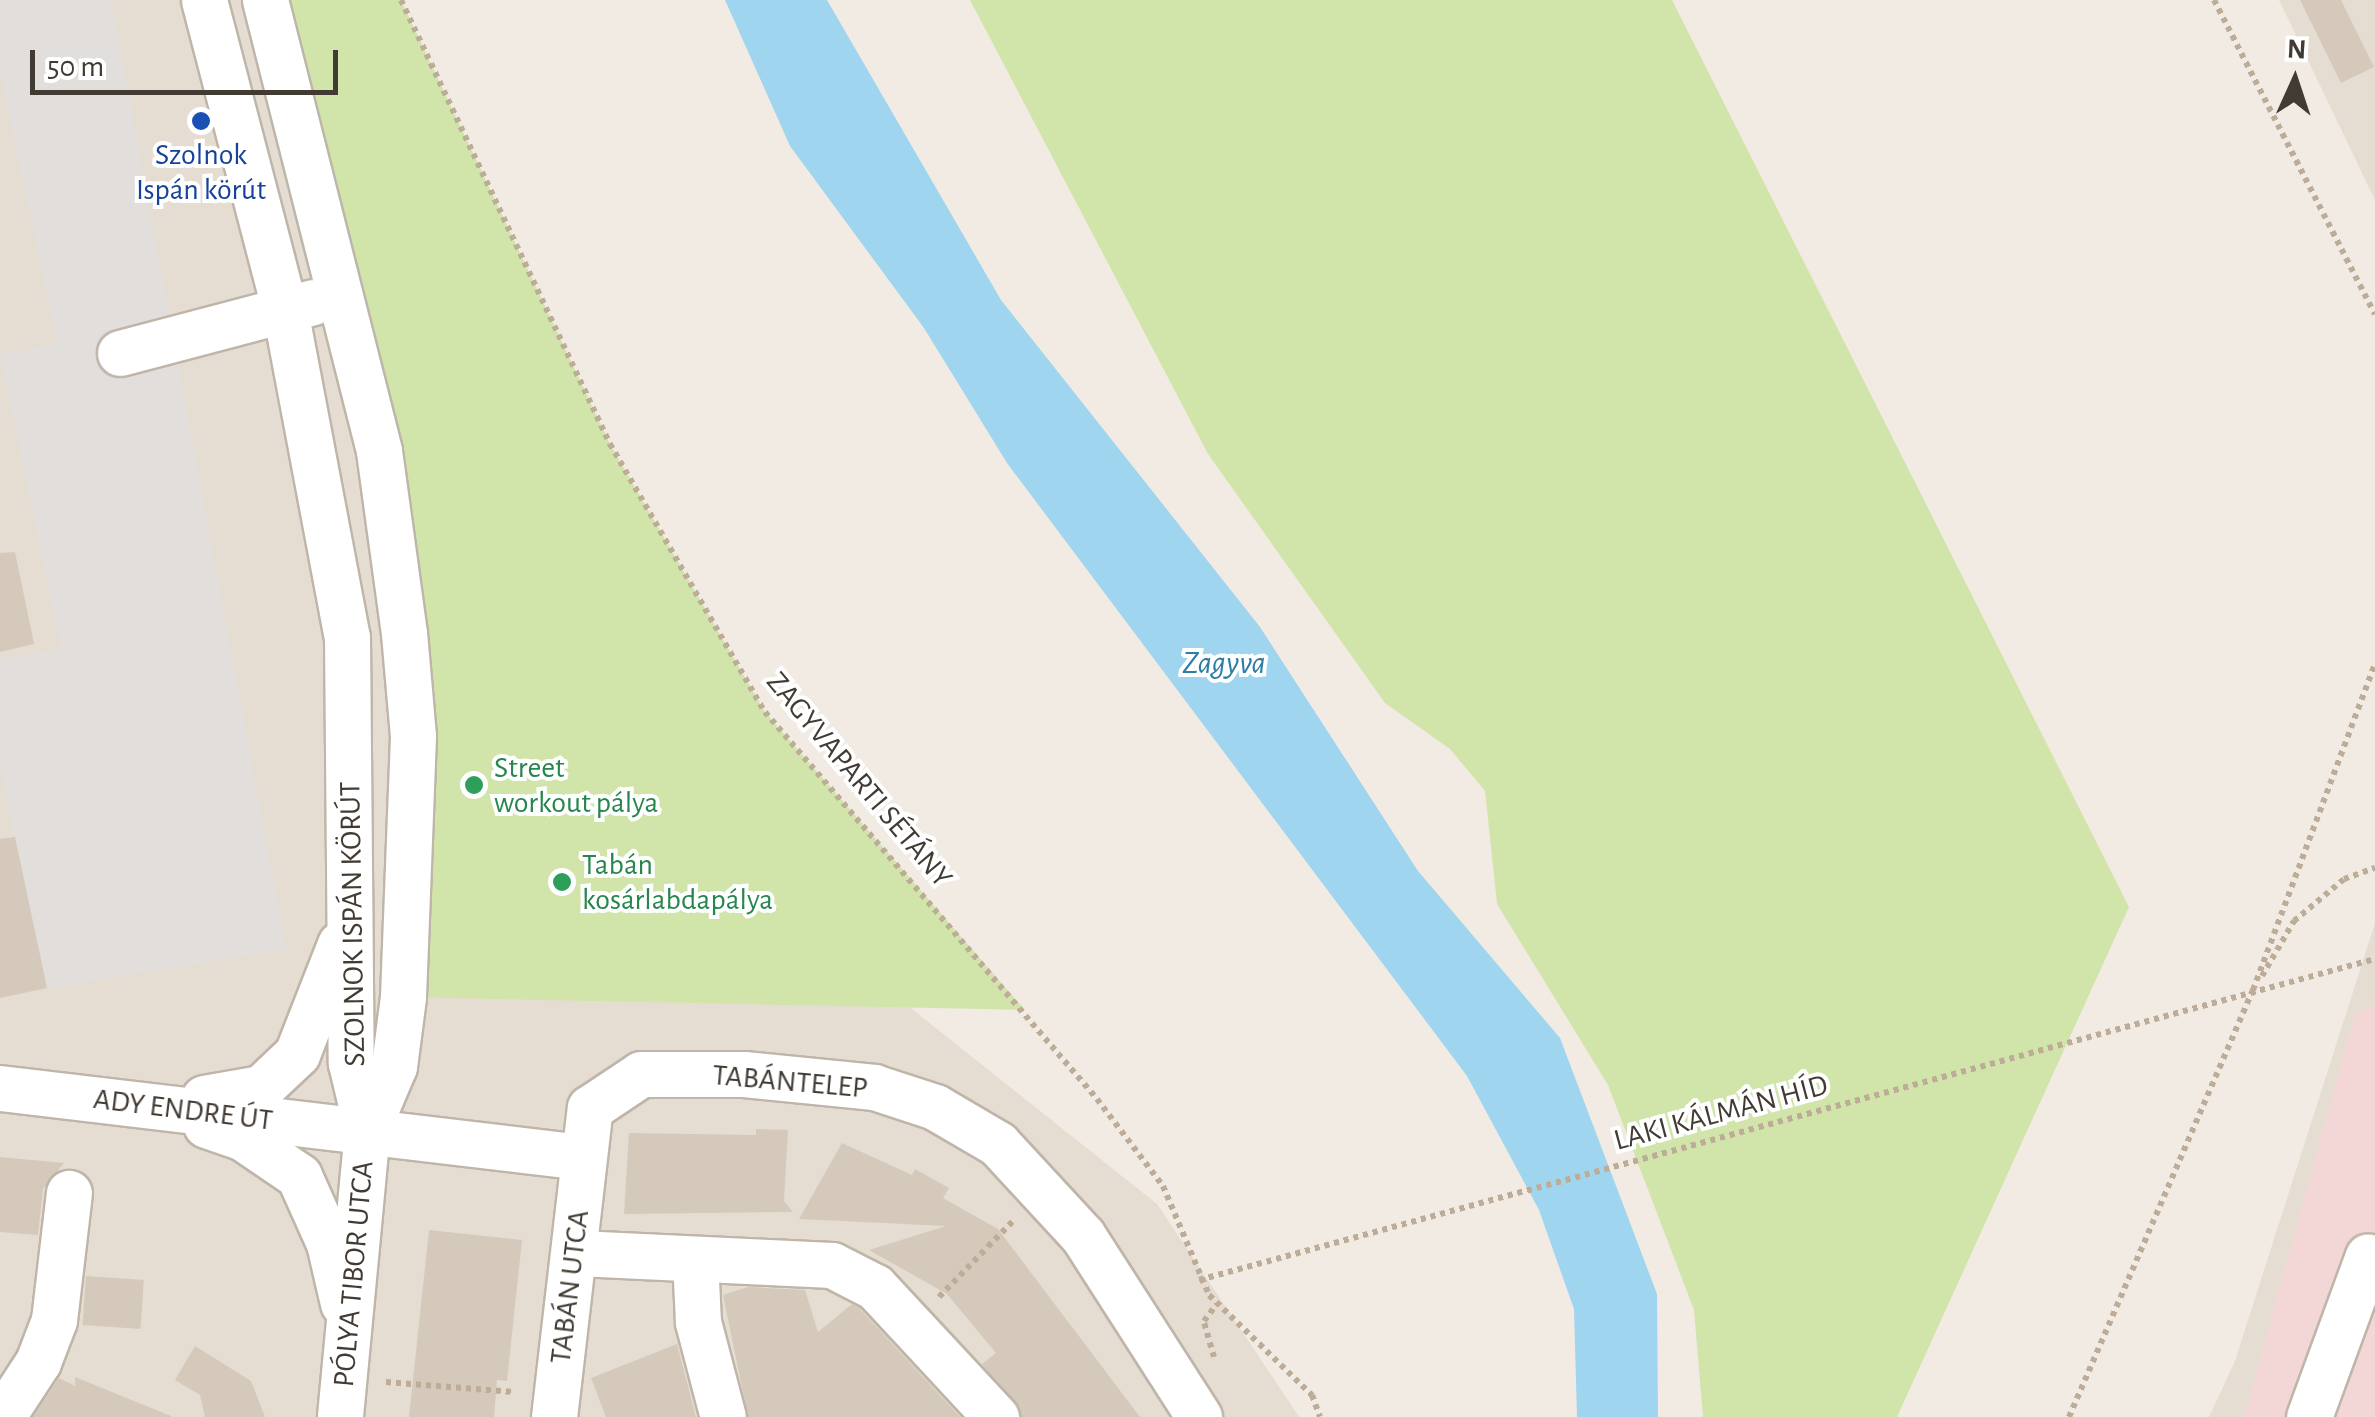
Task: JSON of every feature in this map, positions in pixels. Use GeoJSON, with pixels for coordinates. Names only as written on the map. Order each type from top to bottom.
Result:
{"type":"FeatureCollection","features":[{"type":"Feature","properties":{"kind":"street","name":"SZOLNOK ISPÁN KÖRÚT"},"geometry":{"type":"LineString","coordinates":[[204,0],[285,310],[347,637],[351,1064],[367,1130]]}},
{"type":"Feature","properties":{"kind":"street","name":"SZOLNOK ISPÁN KÖRÚT"},"geometry":{"type":"LineString","coordinates":[[265,0],[344,294],[395,551],[413,736],[403,997],[394,1066],[367,1130]]}},
{"type":"Feature","properties":{"kind":"street"},"geometry":{"type":"LineString","coordinates":[[120,353],[344,294]]}},
{"type":"Feature","properties":{"kind":"street"},"geometry":{"type":"LineString","coordinates":[[153,1106],[261,1088],[297,1054],[328,989],[351,903]]}},
{"type":"Feature","properties":{"kind":"street","name":"TABÁNTELEP"},"geometry":{"type":"LineString","coordinates":[[582,1157],[590,1108],[641,1074],[744,1074],[874,1088],[935,1107],[998,1144],[1044,1191],[1126,1299],[1199,1417]]}},
{"type":"Feature","properties":{"kind":"street","name":"ADY ENDRE ÚT"},"geometry":{"type":"LineString","coordinates":[[0,1088],[582,1157]]}},
{"type":"Feature","properties":{"kind":"street"},"geometry":{"type":"LineString","coordinates":[[153,1106],[243,1138],[299,1176],[329,1243],[350,1334]]}},
{"type":"Feature","properties":{"kind":"street","name":"PÓLYA TIBOR UTCA"},"geometry":{"type":"LineString","coordinates":[[343,1398],[367,1130]]}},
{"type":"Feature","properties":{"kind":"street","name":"TABÁN UTCA"},"geometry":{"type":"LineString","coordinates":[[555,1406],[578,1253],[582,1157]]}},
{"type":"Feature","properties":{"kind":"street"},"geometry":{"type":"LineString","coordinates":[[2,1417],[38,1362],[54,1320],[70,1193]]}},
{"type":"Feature","properties":{"kind":"street"},"geometry":{"type":"LineString","coordinates":[[578,1253],[832,1265],[876,1288],[908,1329],[996,1417]]}},
{"type":"Feature","properties":{"kind":"street"},"geometry":{"type":"LineString","coordinates":[[2309,1417],[2373,1254]]}},
{"type":"Feature","properties":{"kind":"street"},"geometry":{"type":"LineString","coordinates":[[695,1259],[698,1322],[723,1417]]}},
{"type":"Feature","properties":{"kind":"path","name":"ZAGYVAPARTI SÉTÁNY"},"geometry":{"type":"LineString","coordinates":[[401,0],[610,444],[765,712],[1108,1114],[1163,1186],[1199,1280],[1312,1396],[1320,1417]]}},
{"type":"Feature","properties":{"kind":"path"},"geometry":{"type":"LineString","coordinates":[[2214,0],[2375,314]]}},
{"type":"Feature","properties":{"kind":"path"},"geometry":{"type":"LineString","coordinates":[[2069,1417],[2254,990],[2375,663]]}},
{"type":"Feature","properties":{"kind":"path"},"geometry":{"type":"LineString","coordinates":[[2254,990],[2294,921],[2344,879],[2375,868]]}},
{"type":"Feature","properties":{"kind":"path","name":"LAKI KÁLMÁN HÍD"},"geometry":{"type":"LineString","coordinates":[[1199,1280],[2375,958]]}},
{"type":"Feature","properties":{"kind":"path"},"geometry":{"type":"LineString","coordinates":[[908,1329],[1044,1191]]}},
{"type":"Feature","properties":{"kind":"path"},"geometry":{"type":"LineString","coordinates":[[343,1398],[555,1406]]}},
{"type":"Feature","properties":{"kind":"shaded area"},"geometry":{"type":"Polygon","coordinates":[[[0,0],[300,0],[677,822],[1157,1204],[1299,1417],[0,1417],[0,0]]]}},
{"type":"Feature","properties":{"kind":"shaded area"},"geometry":{"type":"Polygon","coordinates":[[[0,0],[111,0],[286,949],[47,988],[0,768],[0,659],[61,648],[0,355],[57,343],[0,72],[0,0]]]}},
{"type":"Feature","properties":{"kind":"shaded area"},"geometry":{"type":"Polygon","coordinates":[[[2279,0],[2375,0],[2375,200],[2279,0]]]}},
{"type":"Feature","properties":{"kind":"shaded area"},"geometry":{"type":"Polygon","coordinates":[[[2375,923],[2375,1417],[2209,1417],[2235,1361],[2375,923]]]}},
{"type":"Feature","properties":{"kind":"shaded area"},"geometry":{"type":"Polygon","coordinates":[[[2375,1005],[2375,1417],[2244,1417],[2355,1013],[2375,1005]]]}},
{"type":"Feature","properties":{"kind":"green space"},"geometry":{"type":"Polygon","coordinates":[[[265,0],[401,0],[610,444],[765,712],[1025,1010],[403,997],[404,633],[265,0]]]}},
{"type":"Feature","properties":{"kind":"green space"},"geometry":{"type":"Polygon","coordinates":[[[970,0],[1672,0],[2129,907],[1897,1417],[1703,1417],[1694,1310],[1608,1085],[1497,904],[1485,791],[1450,749],[1385,703],[1208,454],[970,0]]]}},
{"type":"Feature","properties":{"kind":"water","name":"Zagyva"},"geometry":{"type":"Polygon","coordinates":[[[725,0],[827,0],[1001,300],[1260,627],[1418,871],[1560,1038],[1657,1294],[1658,1417],[1577,1417],[1574,1309],[1539,1210],[1467,1076],[1007,463],[924,328],[790,146],[725,0]]]}},
{"type":"Feature","properties":{"kind":"building"},"geometry":{"type":"Polygon","coordinates":[[[2300,0],[2341,0],[2374,67],[2341,83],[2300,0]]]}},
{"type":"Feature","properties":{"kind":"building"},"geometry":{"type":"Polygon","coordinates":[[[15,552],[34,644],[0,652],[0,553],[15,552]]]}},
{"type":"Feature","properties":{"kind":"building"},"geometry":{"type":"Polygon","coordinates":[[[15,837],[47,988],[0,998],[0,839],[15,837]]]}},
{"type":"Feature","properties":{"kind":"building"},"geometry":{"type":"Polygon","coordinates":[[[756,1129],[788,1130],[784,1201],[793,1212],[624,1214],[629,1133],[756,1135],[756,1129]]]}},
{"type":"Feature","properties":{"kind":"building"},"geometry":{"type":"Polygon","coordinates":[[[842,1143],[912,1175],[915,1169],[949,1188],[943,1198],[998,1229],[1140,1417],[1022,1417],[982,1364],[996,1353],[947,1294],[869,1250],[946,1226],[799,1219],[842,1143]]]}},
{"type":"Feature","properties":{"kind":"building"},"geometry":{"type":"Polygon","coordinates":[[[0,1157],[64,1163],[43,1189],[38,1235],[0,1232],[0,1157]]]}},
{"type":"Feature","properties":{"kind":"building"},"geometry":{"type":"Polygon","coordinates":[[[429,1230],[522,1240],[507,1381],[497,1380],[494,1417],[409,1417],[429,1230]]]}},
{"type":"Feature","properties":{"kind":"building"},"geometry":{"type":"Polygon","coordinates":[[[86,1276],[144,1280],[140,1329],[83,1325],[86,1276]]]}},
{"type":"Feature","properties":{"kind":"building"},"geometry":{"type":"Polygon","coordinates":[[[748,1287],[805,1290],[818,1332],[852,1304],[859,1308],[960,1417],[748,1417],[723,1295],[748,1287]]]}},
{"type":"Feature","properties":{"kind":"building"},"geometry":{"type":"Polygon","coordinates":[[[677,1344],[696,1417],[606,1417],[591,1378],[677,1344]]]}},
{"type":"Feature","properties":{"kind":"building"},"geometry":{"type":"Polygon","coordinates":[[[195,1346],[251,1381],[265,1417],[205,1417],[200,1395],[175,1380],[195,1346]]]}},
{"type":"Feature","properties":{"kind":"building"},"geometry":{"type":"Polygon","coordinates":[[[75,1377],[171,1417],[33,1417],[59,1378],[75,1386],[75,1377]]]}},
{"type":"Feature","properties":{"kind":"place","name":"Szolnok Ispán körút"},"geometry":{"type":"Point","coordinates":[201,121]}},
{"type":"Feature","properties":{"kind":"place","name":"Street workout pálya"},"geometry":{"type":"Point","coordinates":[474,785]}},
{"type":"Feature","properties":{"kind":"place","name":"Tabán kosárlabdapálya"},"geometry":{"type":"Point","coordinates":[562,882]}}]}
